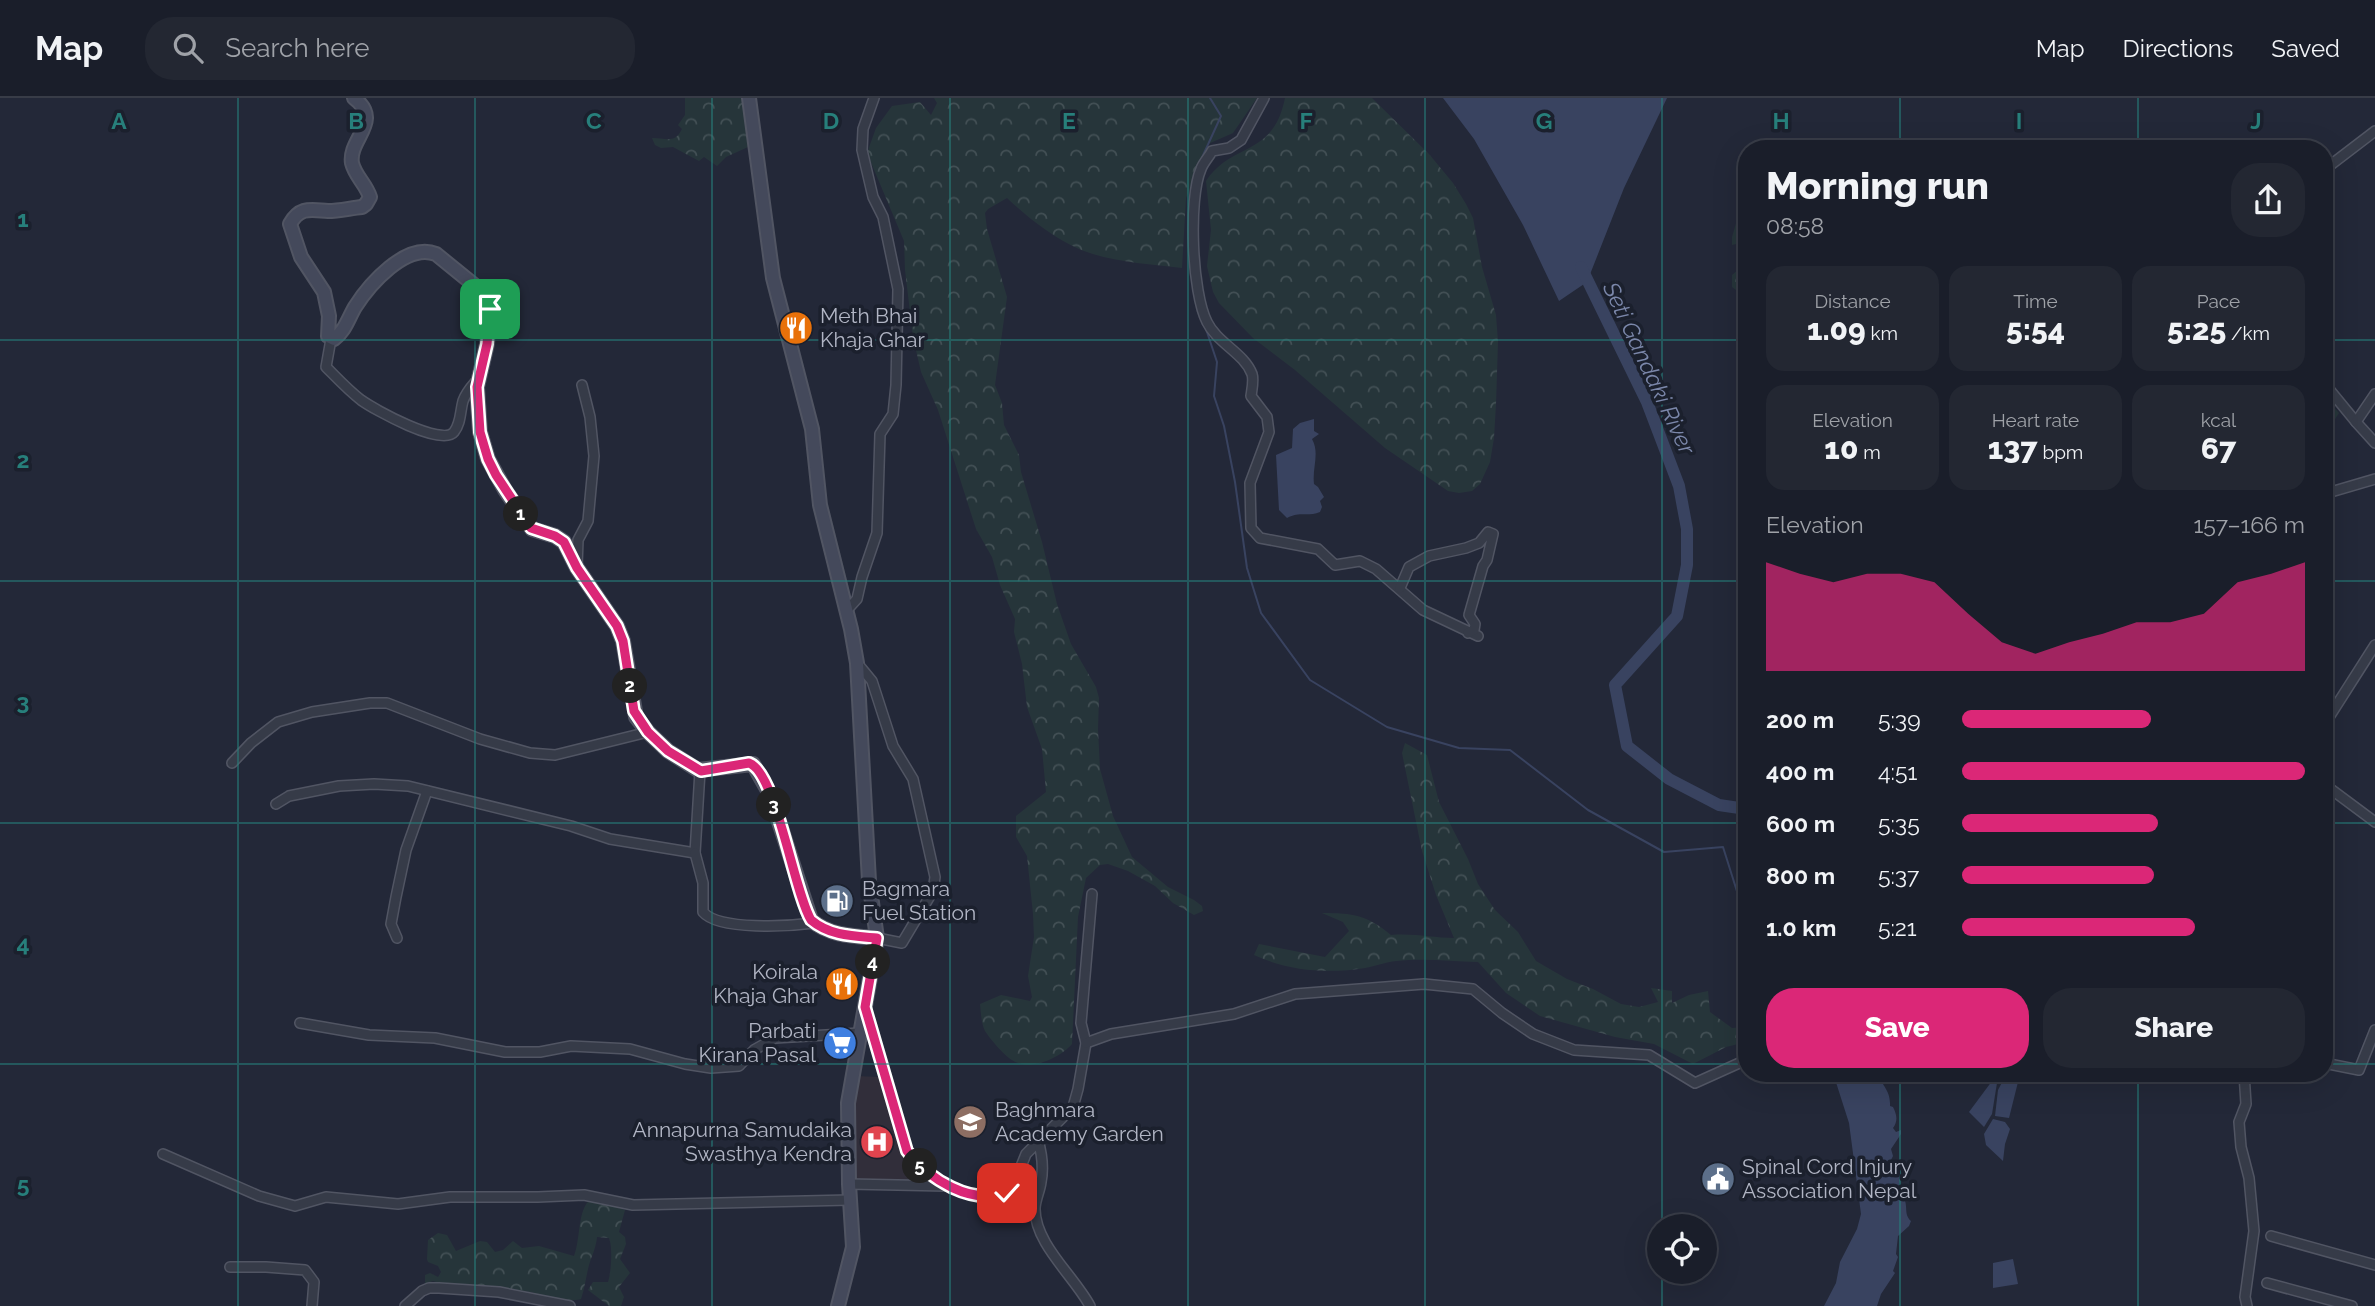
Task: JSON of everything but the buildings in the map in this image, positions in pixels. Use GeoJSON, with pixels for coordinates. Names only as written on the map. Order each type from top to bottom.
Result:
{"type":"FeatureCollection","features":[{"type":"Feature","properties":{"kind":"street"},"geometry":{"type":"LineString","coordinates":[[354,98],[366,113],[366,121],[352,155],[353,166],[368,188],[370,197],[362,206],[329,211],[313,208],[302,211],[290,224],[300,257],[324,292],[329,316],[327,331],[331,339],[326,367],[363,401],[397,420],[437,437],[447,437],[453,433],[461,416],[464,397],[478,379]]}},
{"type":"Feature","properties":{"kind":"street"},"geometry":{"type":"LineString","coordinates":[[749,98],[773,278],[812,429],[820,505],[847,611],[857,663],[869,881],[877,938],[848,1103],[853,1247],[838,1306]]}},
{"type":"Feature","properties":{"kind":"street"},"geometry":{"type":"LineString","coordinates":[[847,611],[857,599],[877,533],[880,434],[893,414],[897,385],[898,289],[883,217],[873,197],[862,150],[863,129],[874,98]]}},
{"type":"Feature","properties":{"kind":"street"},"geometry":{"type":"LineString","coordinates":[[1264,98],[1241,139],[1230,148],[1212,151],[1200,170],[1195,196],[1193,264],[1199,299],[1207,324],[1244,362],[1253,376],[1251,396],[1267,417],[1269,432],[1250,483],[1251,528],[1260,538],[1318,549],[1335,565],[1360,561],[1377,569],[1423,610],[1473,634],[1475,624],[1469,615],[1493,534],[1488,532],[1479,543],[1429,556],[1409,567],[1400,588]]}},
{"type":"Feature","properties":{"kind":"street"},"geometry":{"type":"LineString","coordinates":[[2333,163],[2375,131]]}},
{"type":"Feature","properties":{"kind":"street"},"geometry":{"type":"LineString","coordinates":[[331,339],[341,333],[355,307],[381,276],[406,257],[427,250],[436,254],[484,293],[490,309],[487,344],[478,379],[480,432],[488,459],[531,528],[564,542],[577,568],[621,632],[634,711],[648,732],[668,751],[701,771],[749,763],[757,769],[770,793],[808,916],[814,923],[840,934],[902,943],[933,891],[935,877],[913,779],[893,746],[872,681],[857,663]]}},
{"type":"Feature","properties":{"kind":"street"},"geometry":{"type":"LineString","coordinates":[[577,568],[578,540],[588,521],[594,456],[590,417],[582,385]]}},
{"type":"Feature","properties":{"kind":"street"},"geometry":{"type":"LineString","coordinates":[[2333,394],[2375,443]]}},
{"type":"Feature","properties":{"kind":"street"},"geometry":{"type":"LineString","coordinates":[[2356,422],[2375,394]]}},
{"type":"Feature","properties":{"kind":"street"},"geometry":{"type":"LineString","coordinates":[[2333,491],[2375,479]]}},
{"type":"Feature","properties":{"kind":"street"},"geometry":{"type":"LineString","coordinates":[[2333,711],[2375,645]]}},
{"type":"Feature","properties":{"kind":"street"},"geometry":{"type":"LineString","coordinates":[[232,763],[251,743],[278,722],[312,712],[370,703],[387,703],[480,739],[530,753],[555,755],[648,732]]}},
{"type":"Feature","properties":{"kind":"street"},"geometry":{"type":"LineString","coordinates":[[701,771],[695,853],[703,883],[704,912],[710,919],[760,927],[814,923]]}},
{"type":"Feature","properties":{"kind":"street"},"geometry":{"type":"LineString","coordinates":[[276,804],[289,796],[339,786],[408,786],[570,826],[610,839],[695,853]]}},
{"type":"Feature","properties":{"kind":"street"},"geometry":{"type":"LineString","coordinates":[[397,938],[391,924],[405,850],[427,791]]}},
{"type":"Feature","properties":{"kind":"street"},"geometry":{"type":"LineString","coordinates":[[2333,791],[2375,822]]}},
{"type":"Feature","properties":{"kind":"street"},"geometry":{"type":"LineString","coordinates":[[849,1184],[948,1186],[995,1197],[1007,1193],[1026,1154],[1073,1107],[1086,1043],[1080,1023],[1092,894]]}},
{"type":"Feature","properties":{"kind":"street"},"geometry":{"type":"LineString","coordinates":[[1086,1043],[1111,1034],[1234,1014],[1295,994],[1424,984],[1473,989],[1533,1034],[1574,1050],[1648,1055],[1695,1083],[1738,1064]]}},
{"type":"Feature","properties":{"kind":"street"},"geometry":{"type":"LineString","coordinates":[[865,1007],[907,1151],[918,1164],[948,1186]]}},
{"type":"Feature","properties":{"kind":"street"},"geometry":{"type":"LineString","coordinates":[[300,1023],[369,1035],[435,1038],[506,1052],[540,1052],[571,1046],[630,1049],[711,1068],[739,1066],[754,1049],[775,1038],[860,1033]]}},
{"type":"Feature","properties":{"kind":"street"},"geometry":{"type":"LineString","coordinates":[[2333,1065],[2359,1070],[2375,1030]]}},
{"type":"Feature","properties":{"kind":"street"},"geometry":{"type":"LineString","coordinates":[[2245,1082],[2246,1104],[2239,1122],[2241,1147],[2249,1178],[2254,1231],[2246,1306]]}},
{"type":"Feature","properties":{"kind":"street"},"geometry":{"type":"LineString","coordinates":[[1038,1140],[1043,1158],[1035,1208],[1039,1234],[1090,1306]]}},
{"type":"Feature","properties":{"kind":"street"},"geometry":{"type":"LineString","coordinates":[[163,1154],[259,1196],[295,1206],[326,1197],[398,1204],[450,1197],[584,1195],[633,1205],[850,1200]]}},
{"type":"Feature","properties":{"kind":"street"},"geometry":{"type":"LineString","coordinates":[[2271,1236],[2375,1265]]}},
{"type":"Feature","properties":{"kind":"street"},"geometry":{"type":"LineString","coordinates":[[230,1267],[305,1270],[314,1282],[312,1306]]}},
{"type":"Feature","properties":{"kind":"street"},"geometry":{"type":"LineString","coordinates":[[2267,1283],[2352,1306]]}},
{"type":"Feature","properties":{"kind":"street"},"geometry":{"type":"LineString","coordinates":[[405,1306],[410,1299],[429,1288],[499,1292],[570,1306]]}},
{"type":"Feature","properties":{"kind":"shaded area","name":"Annapurna Samudaika Swasthya Kendra"},"geometry":{"type":"Polygon","coordinates":[[[856,1076],[879,1077],[905,1155],[932,1180],[930,1185],[883,1183],[853,1178],[856,1076]]]}},
{"type":"Feature","properties":{"kind":"green space"},"geometry":{"type":"Polygon","coordinates":[[[685,98],[743,98],[748,147],[726,157],[717,166],[704,157],[699,161],[673,147],[661,148],[655,145],[652,138],[670,139],[679,134],[682,129],[678,125],[685,115],[685,98]]]}},
{"type":"Feature","properties":{"kind":"green space"},"geometry":{"type":"Polygon","coordinates":[[[934,98],[1257,98],[1233,133],[1208,144],[1186,198],[1182,268],[1116,260],[1079,249],[1040,226],[1007,198],[985,213],[987,229],[1007,297],[995,385],[1002,403],[1004,425],[1019,455],[1021,472],[1057,604],[1071,644],[1096,687],[1099,698],[1100,769],[1113,816],[1132,857],[1168,887],[1202,906],[1203,911],[1194,915],[1173,903],[1155,886],[1128,871],[1108,864],[1100,865],[1086,878],[1078,917],[1072,1044],[1044,1062],[1027,1065],[1009,1058],[997,1047],[984,1028],[980,1004],[1001,995],[1030,1001],[1032,997],[1028,976],[1034,937],[1033,914],[1027,856],[1016,837],[1016,816],[1046,792],[1042,749],[1027,707],[1022,664],[1014,632],[1015,619],[1000,585],[992,557],[976,529],[938,410],[921,372],[913,337],[904,241],[867,153],[876,128],[892,106],[920,102],[931,115],[937,103],[934,98]]]}},
{"type":"Feature","properties":{"kind":"green space"},"geometry":{"type":"Polygon","coordinates":[[[1285,98],[1372,98],[1429,154],[1453,183],[1473,218],[1482,267],[1496,315],[1498,342],[1494,438],[1490,462],[1480,484],[1472,491],[1448,491],[1385,448],[1295,370],[1253,338],[1219,303],[1213,292],[1207,266],[1211,230],[1206,181],[1217,168],[1262,140],[1271,131],[1285,98]]]}},
{"type":"Feature","properties":{"kind":"green space"},"geometry":{"type":"Polygon","coordinates":[[[1738,219],[1738,246],[1732,245],[1738,219]]]}},
{"type":"Feature","properties":{"kind":"green space"},"geometry":{"type":"Polygon","coordinates":[[[1738,270],[1738,291],[1732,287],[1732,275],[1738,270]]]}},
{"type":"Feature","properties":{"kind":"green space"},"geometry":{"type":"Polygon","coordinates":[[[2333,406],[2339,413],[2333,422],[2333,406]]]}},
{"type":"Feature","properties":{"kind":"green space"},"geometry":{"type":"Polygon","coordinates":[[[1405,743],[1427,755],[1439,802],[1478,884],[1495,910],[1518,932],[1536,961],[1621,1004],[1639,1007],[1658,1002],[1651,988],[1672,991],[1672,1003],[1689,995],[1708,991],[1710,1012],[1732,1028],[1738,1028],[1738,1044],[1726,1047],[1693,1064],[1654,1044],[1615,1037],[1540,1016],[1506,993],[1478,962],[1406,960],[1351,970],[1323,971],[1280,965],[1254,955],[1259,944],[1325,957],[1349,931],[1343,922],[1322,913],[1359,916],[1391,935],[1454,938],[1422,851],[1402,753],[1405,743]]]}},
{"type":"Feature","properties":{"kind":"green space"},"geometry":{"type":"Polygon","coordinates":[[[591,1199],[625,1210],[619,1232],[625,1237],[626,1244],[620,1259],[630,1273],[619,1287],[624,1297],[621,1306],[609,1306],[588,1290],[593,1282],[608,1282],[611,1260],[609,1238],[597,1237],[581,1299],[549,1300],[530,1292],[468,1288],[433,1281],[425,1284],[425,1275],[430,1273],[438,1277],[441,1272],[438,1266],[427,1259],[428,1240],[438,1233],[447,1235],[456,1251],[480,1241],[487,1242],[495,1252],[503,1250],[513,1241],[522,1248],[539,1246],[574,1256],[583,1210],[591,1199]]]}},
{"type":"Feature","properties":{"kind":"water"},"geometry":{"type":"Polygon","coordinates":[[[1443,98],[1667,98],[1624,188],[1587,282],[1559,301],[1523,225],[1474,139],[1443,98]]]}},
{"type":"Feature","properties":{"kind":"water"},"geometry":{"type":"Polygon","coordinates":[[[1314,419],[1314,431],[1319,434],[1312,439],[1316,455],[1314,484],[1324,497],[1320,501],[1322,507],[1320,512],[1287,518],[1279,510],[1276,455],[1292,448],[1293,429],[1300,423],[1314,419]]]}},
{"type":"Feature","properties":{"kind":"water"},"geometry":{"type":"Polygon","coordinates":[[[1836,1082],[1882,1082],[1896,1115],[1893,1128],[1896,1132],[1901,1130],[1891,1149],[1891,1160],[1903,1178],[1898,1189],[1904,1194],[1907,1215],[1911,1221],[1898,1236],[1898,1257],[1893,1271],[1895,1273],[1881,1294],[1877,1306],[1824,1306],[1836,1283],[1840,1262],[1857,1229],[1861,1214],[1849,1123],[1836,1082]]]}},
{"type":"Feature","properties":{"kind":"water"},"geometry":{"type":"Polygon","coordinates":[[[1991,1082],[1997,1083],[1992,1114],[1984,1127],[1969,1112],[1991,1082]]]}},
{"type":"Feature","properties":{"kind":"water"},"geometry":{"type":"Polygon","coordinates":[[[2002,1082],[2018,1082],[2009,1118],[1995,1116],[1998,1090],[2002,1082]]]}},
{"type":"Feature","properties":{"kind":"water"},"geometry":{"type":"Polygon","coordinates":[[[1993,1119],[2005,1122],[2010,1129],[2003,1161],[1986,1145],[1984,1134],[1993,1119]]]}},
{"type":"Feature","properties":{"kind":"water"},"geometry":{"type":"Polygon","coordinates":[[[2013,1259],[2018,1284],[1993,1288],[1993,1263],[2013,1259]]]}},
{"type":"Feature","properties":{"kind":"waterway"},"geometry":{"type":"LineString","coordinates":[[1200,162],[1221,116],[1210,98]]}},
{"type":"Feature","properties":{"kind":"waterway","name":"Seti Gandaki River"},"geometry":{"type":"LineString","coordinates":[[1581,267],[1647,402],[1679,486],[1687,529],[1687,565],[1677,616],[1615,685],[1627,746],[1669,779],[1719,805],[1738,808]]}},
{"type":"Feature","properties":{"kind":"waterway"},"geometry":{"type":"LineString","coordinates":[[1205,326],[1217,362],[1214,396],[1224,426],[1235,482],[1247,568],[1261,613],[1310,680],[1387,727],[1459,748],[1510,750],[1588,810],[1664,852],[1723,847],[1738,895]]}},
{"type":"Feature","properties":{"kind":"place","name":"Meth Bhai Khaja Ghar"},"geometry":{"type":"Point","coordinates":[796,328]}},
{"type":"Feature","properties":{"kind":"place","name":"Bagmara Fuel Station"},"geometry":{"type":"Point","coordinates":[837,901]}},
{"type":"Feature","properties":{"kind":"place","name":"Koirala Khaja Ghar"},"geometry":{"type":"Point","coordinates":[842,984]}},
{"type":"Feature","properties":{"kind":"place","name":"Parbati Kirana Pasal"},"geometry":{"type":"Point","coordinates":[840,1043]}},
{"type":"Feature","properties":{"kind":"place","name":"Baghmara Academy Garden"},"geometry":{"type":"Point","coordinates":[970,1122]}},
{"type":"Feature","properties":{"kind":"place","name":"Annapurna Samudaika Swasthya Kendra"},"geometry":{"type":"Point","coordinates":[877,1142]}},
{"type":"Feature","properties":{"kind":"place","name":"Spinal Cord Injury Association Nepal"},"geometry":{"type":"Point","coordinates":[1718,1179]}},
{"type":"Feature","properties":{"kind":"route"},"geometry":{"type":"LineString","coordinates":[[490,309],[487,344],[477,387],[480,432],[488,459],[531,528],[564,542],[577,568],[621,632],[636,717],[668,751],[698,770],[749,763],[757,769],[770,793],[808,916],[814,923],[840,934],[877,938],[865,1007],[907,1151],[918,1164],[948,1186],[982,1196],[995,1197],[1007,1193]]}}]}
